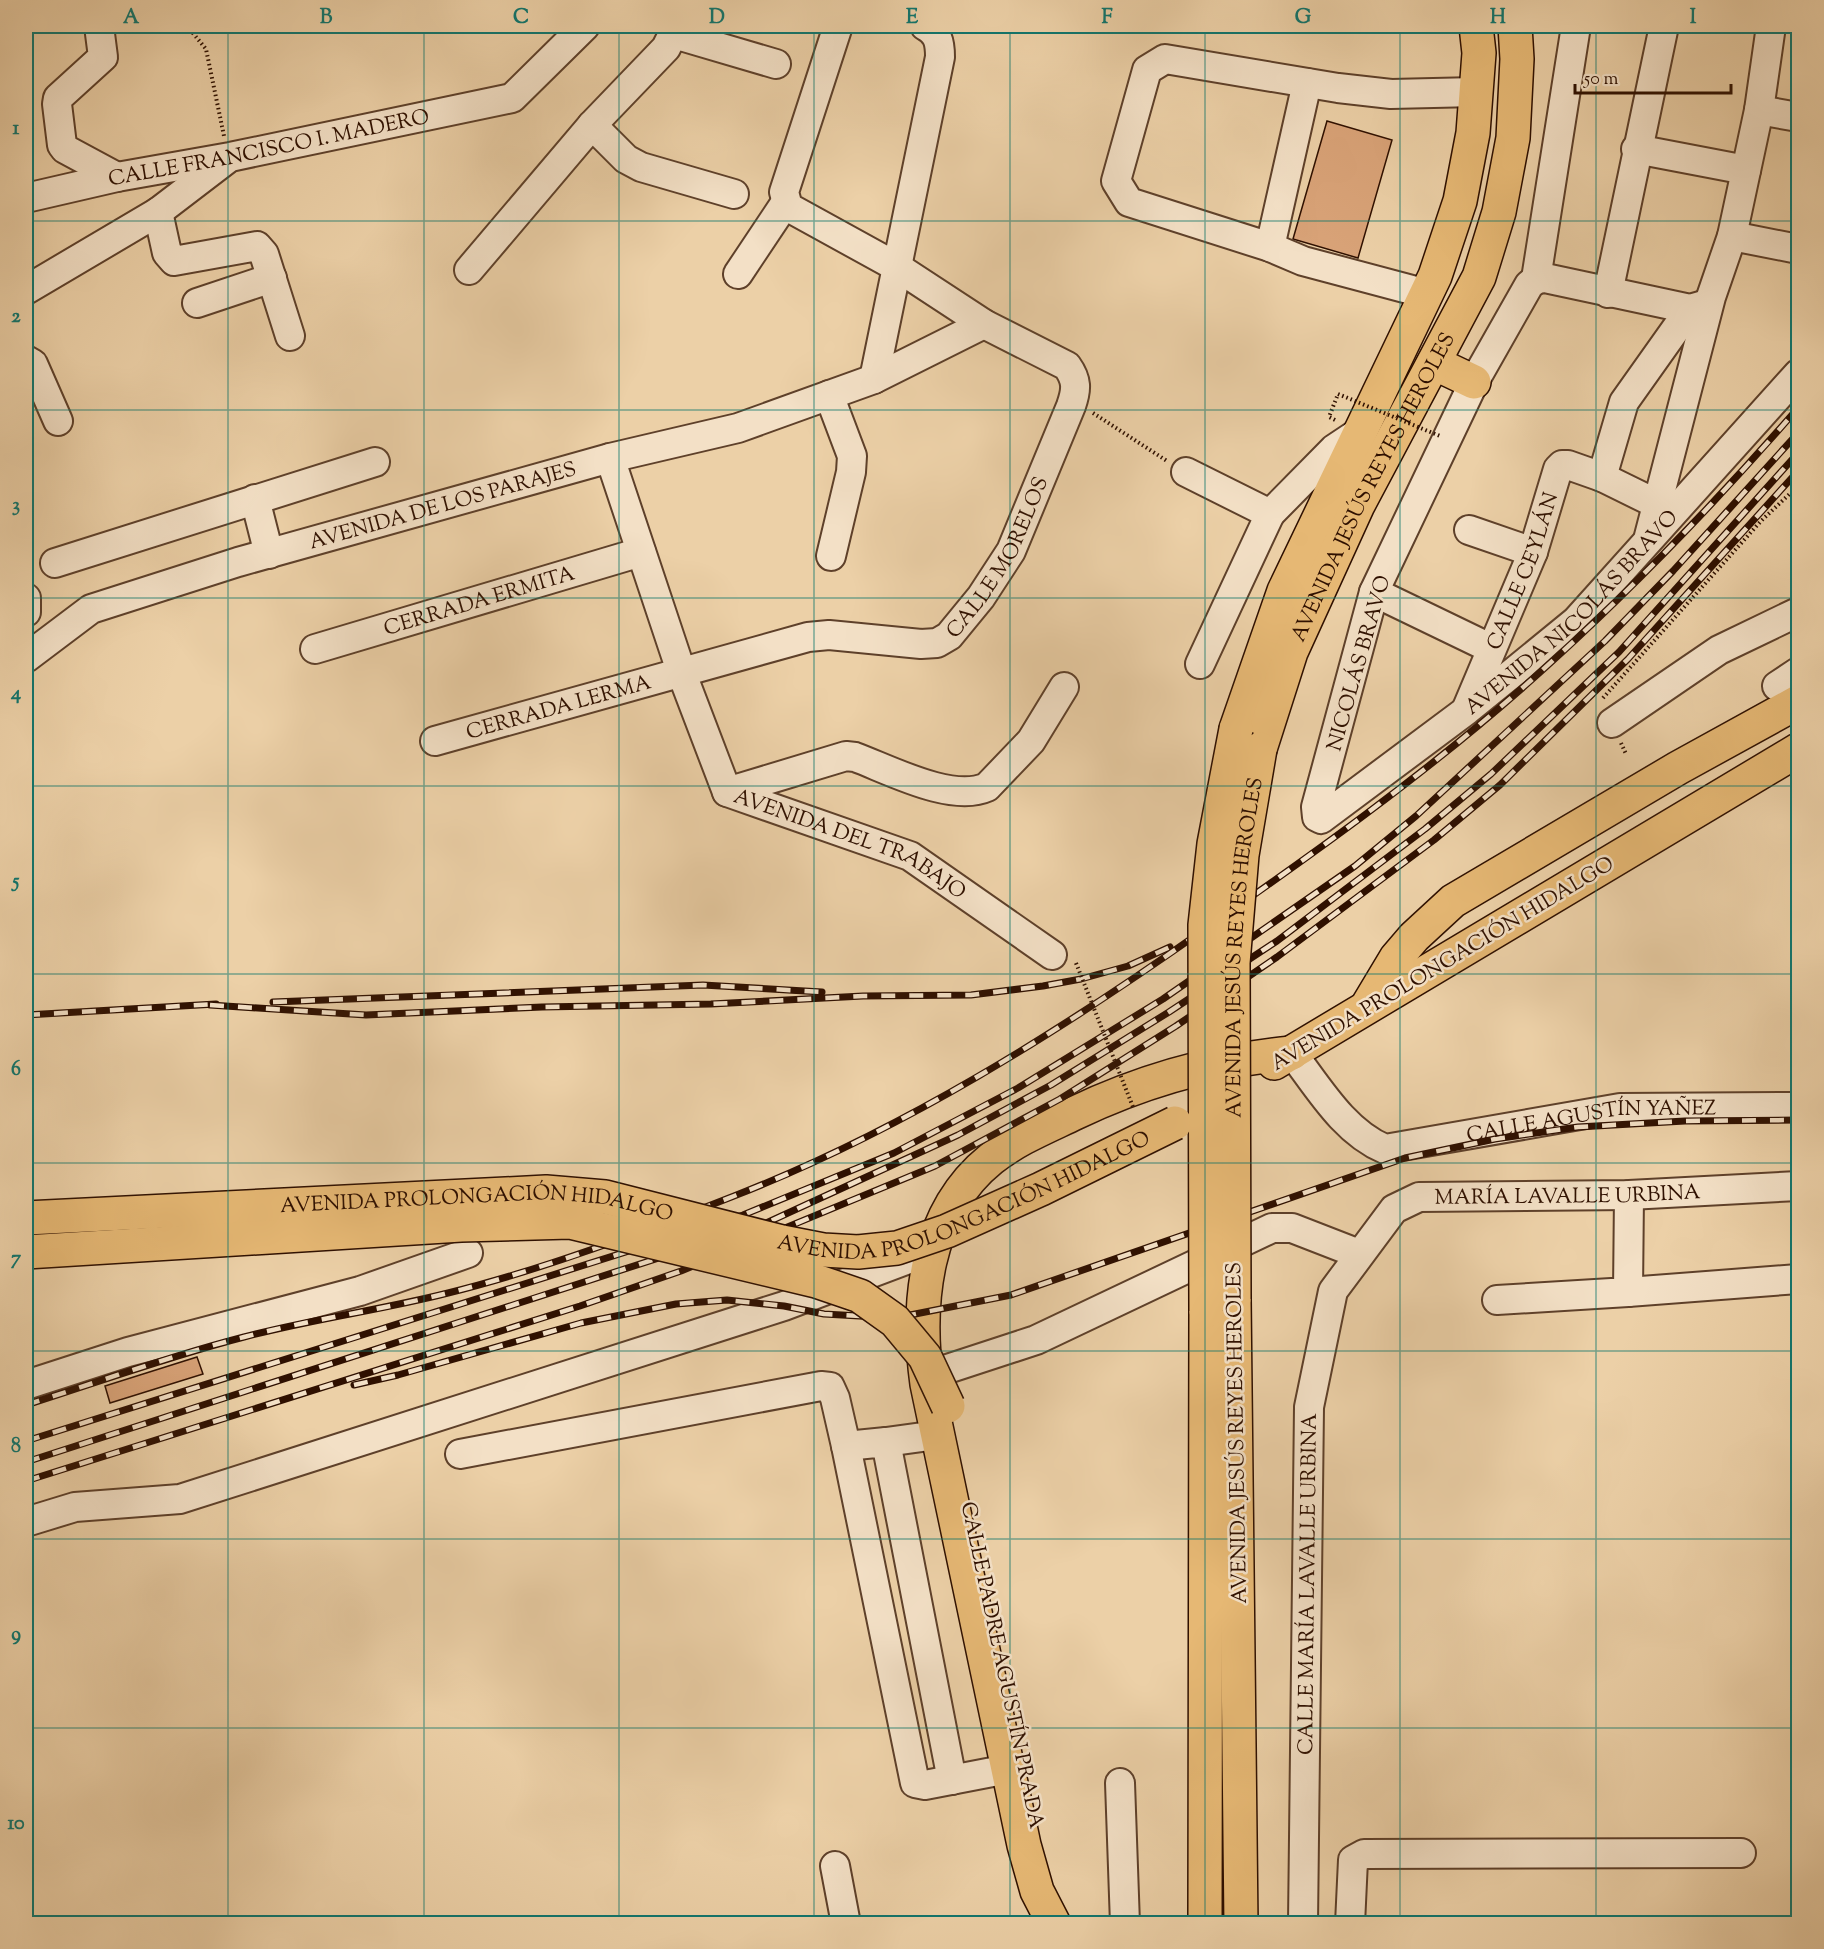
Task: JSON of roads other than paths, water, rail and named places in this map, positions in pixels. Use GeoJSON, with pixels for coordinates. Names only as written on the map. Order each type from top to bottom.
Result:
{"type":"FeatureCollection","features":[{"type":"Feature","properties":{"kind":"highway","name":"AVENIDA JESÚS REYES HEROLES"},"geometry":{"type":"LineString","coordinates":[[1205,1923],[1220,1305],[1233,963],[1248,739],[1284,591],[1427,294],[1460,201],[1473,133],[1479,53],[1476,26]]}},
{"type":"Feature","properties":{"kind":"highway","name":"AVENIDA JESÚS REYES HEROLES"},"geometry":{"type":"LineString","coordinates":[[1248,739],[1291,652],[1358,505],[1479,277],[1499,212],[1513,138],[1517,59],[1515,26]]}},
{"type":"Feature","properties":{"kind":"highway"},"geometry":{"type":"LineString","coordinates":[[1434,363],[1474,382]]}},
{"type":"Feature","properties":{"kind":"highway"},"geometry":{"type":"LineString","coordinates":[[1369,1005],[1396,958],[1414,937],[1453,901],[1678,768],[1792,687]]}},
{"type":"Feature","properties":{"kind":"highway","name":"AVENIDA PROLONGACIÓN HIDALGO"},"geometry":{"type":"LineString","coordinates":[[26,1218],[546,1192],[579,1193],[605,1197],[782,1242],[823,1250],[858,1252],[897,1248],[947,1231],[1041,1189],[1175,1123],[1798,750]]}},
{"type":"Feature","properties":{"kind":"highway"},"geometry":{"type":"LineString","coordinates":[[1056,1923],[1037,1891],[1024,1845],[943,1420],[926,1376],[923,1312],[932,1250],[939,1228],[963,1188],[990,1160],[1023,1138],[1103,1100],[1171,1075],[1228,1060],[1292,1053]]}},
{"type":"Feature","properties":{"kind":"highway","name":"AVENIDA PROLONGACIÓN HIDALGO"},"geometry":{"type":"LineString","coordinates":[[26,1252],[471,1224],[570,1222],[816,1281],[861,1296],[895,1321],[926,1357],[943,1420]]}},
{"type":"Feature","properties":{"kind":"highway","name":"AVENIDA JESÚS REYES HEROLES"},"geometry":{"type":"LineString","coordinates":[[1220,1305],[1241,1923]]}},
{"type":"Feature","properties":{"kind":"highway","name":"CALLE PADRE AGUSTÍN PRADA"},"geometry":{"type":"LineString","coordinates":[[943,1420],[1002,1659],[1056,1923]]}},
{"type":"Feature","properties":{"kind":"street"},"geometry":{"type":"LineString","coordinates":[[99,26],[103,57],[58,98],[57,104],[62,145],[65,149],[117,177]]}},
{"type":"Feature","properties":{"kind":"street","name":"CALLE FRANCISCO I. MADERO"},"geometry":{"type":"LineString","coordinates":[[26,198],[117,177],[230,157],[512,98],[585,26]]}},
{"type":"Feature","properties":{"kind":"street"},"geometry":{"type":"LineString","coordinates":[[838,26],[784,192],[786,202],[796,213],[897,267],[984,324]]}},
{"type":"Feature","properties":{"kind":"street"},"geometry":{"type":"LineString","coordinates":[[874,379],[940,57],[940,43],[934,30],[925,26]]}},
{"type":"Feature","properties":{"kind":"street"},"geometry":{"type":"LineString","coordinates":[[1576,26],[1536,279],[1545,278],[1608,293],[1700,303]]}},
{"type":"Feature","properties":{"kind":"street"},"geometry":{"type":"LineString","coordinates":[[1608,293],[1636,149],[1664,26]]}},
{"type":"Feature","properties":{"kind":"street"},"geometry":{"type":"LineString","coordinates":[[1657,504],[1602,477],[1624,402],[1700,303],[1732,236],[1759,110],[1771,26]]}},
{"type":"Feature","properties":{"kind":"street"},"geometry":{"type":"LineString","coordinates":[[468,270],[592,125],[666,48],[676,30],[776,64]]}},
{"type":"Feature","properties":{"kind":"street"},"geometry":{"type":"LineString","coordinates":[[1427,294],[1303,261],[1270,247],[1129,202],[1116,181],[1147,70],[1155,63],[1166,59],[1307,83],[1391,94],[1476,92]]}},
{"type":"Feature","properties":{"kind":"street"},"geometry":{"type":"LineString","coordinates":[[1270,247],[1307,83]]}},
{"type":"Feature","properties":{"kind":"street"},"geometry":{"type":"LineString","coordinates":[[1759,110],[1798,117]]}},
{"type":"Feature","properties":{"kind":"street"},"geometry":{"type":"LineString","coordinates":[[592,125],[626,159],[641,167],[734,194]]}},
{"type":"Feature","properties":{"kind":"street"},"geometry":{"type":"LineString","coordinates":[[1636,149],[1746,170]]}},
{"type":"Feature","properties":{"kind":"street"},"geometry":{"type":"LineString","coordinates":[[26,290],[159,212],[230,157]]}},
{"type":"Feature","properties":{"kind":"street"},"geometry":{"type":"LineString","coordinates":[[738,274],[786,202]]}},
{"type":"Feature","properties":{"kind":"street"},"geometry":{"type":"LineString","coordinates":[[159,212],[167,254],[174,261],[257,246],[264,254],[290,336]]}},
{"type":"Feature","properties":{"kind":"street"},"geometry":{"type":"LineString","coordinates":[[1732,236],[1798,249]]}},
{"type":"Feature","properties":{"kind":"street"},"geometry":{"type":"LineString","coordinates":[[196,303],[272,278]]}},
{"type":"Feature","properties":{"kind":"street","name":"NICOLÁS BRAVO"},"geometry":{"type":"LineString","coordinates":[[1317,817],[1316,807],[1374,592],[1474,382],[1529,285],[1536,279]]}},
{"type":"Feature","properties":{"kind":"street"},"geometry":{"type":"LineString","coordinates":[[1648,541],[1700,303]]}},
{"type":"Feature","properties":{"kind":"street"},"geometry":{"type":"LineString","coordinates":[[874,379],[984,324]]}},
{"type":"Feature","properties":{"kind":"street","name":"CALLE MORELOS"},"geometry":{"type":"LineString","coordinates":[[682,674],[808,637],[829,635],[921,644],[936,643],[949,636],[981,597],[1011,551],[1075,394],[1076,378],[1067,366],[984,324]]}},
{"type":"Feature","properties":{"kind":"street"},"geometry":{"type":"LineString","coordinates":[[26,360],[33,364],[58,422]]}},
{"type":"Feature","properties":{"kind":"street","name":"AVENIDA NICOLÁS BRAVO"},"geometry":{"type":"LineString","coordinates":[[1317,817],[1326,818],[1467,710],[1576,621],[1798,374]]}},
{"type":"Feature","properties":{"kind":"street","name":"AVENIDA DE LOS PARAJES"},"geometry":{"type":"LineString","coordinates":[[26,658],[91,609],[269,554],[610,458],[738,428],[874,379]]}},
{"type":"Feature","properties":{"kind":"street"},"geometry":{"type":"LineString","coordinates":[[829,395],[852,456],[851,472],[831,556]]}},
{"type":"Feature","properties":{"kind":"street"},"geometry":{"type":"LineString","coordinates":[[1200,664],[1270,514],[1334,449],[1361,431]]}},
{"type":"Feature","properties":{"kind":"street","name":"AVENIDA DEL TRABAJO"},"geometry":{"type":"LineString","coordinates":[[610,458],[682,674],[727,792],[910,856],[1064,959]]}},
{"type":"Feature","properties":{"kind":"street"},"geometry":{"type":"LineString","coordinates":[[55,563],[375,462]]}},
{"type":"Feature","properties":{"kind":"street","name":"CALLE CEYLÁN"},"geometry":{"type":"LineString","coordinates":[[1467,710],[1490,648],[1533,552],[1557,469],[1562,465],[1602,477]]}},
{"type":"Feature","properties":{"kind":"street"},"geometry":{"type":"LineString","coordinates":[[1186,472],[1270,514]]}},
{"type":"Feature","properties":{"kind":"street"},"geometry":{"type":"LineString","coordinates":[[255,500],[269,554]]}},
{"type":"Feature","properties":{"kind":"street"},"geometry":{"type":"LineString","coordinates":[[1468,530],[1533,552]]}},
{"type":"Feature","properties":{"kind":"street","name":"CERRADA ERMITA"},"geometry":{"type":"LineString","coordinates":[[315,649],[641,552]]}},
{"type":"Feature","properties":{"kind":"street"},"geometry":{"type":"LineString","coordinates":[[1374,592],[1490,648]]}},
{"type":"Feature","properties":{"kind":"street"},"geometry":{"type":"LineString","coordinates":[[26,598],[26,612]]}},
{"type":"Feature","properties":{"kind":"street"},"geometry":{"type":"LineString","coordinates":[[1612,723],[1719,650],[1798,612]]}},
{"type":"Feature","properties":{"kind":"street","name":"CERRADA LERMA"},"geometry":{"type":"LineString","coordinates":[[435,741],[682,674]]}},
{"type":"Feature","properties":{"kind":"street"},"geometry":{"type":"LineString","coordinates":[[727,792],[846,756],[855,757],[932,786],[965,793],[978,792],[987,788],[1031,741],[1064,687]]}},
{"type":"Feature","properties":{"kind":"street","name":"CALLE AGUSTÍN YAÑEZ"},"geometry":{"type":"LineString","coordinates":[[1292,1053],[1345,1121],[1370,1143],[1385,1149],[1620,1108],[1798,1107]]}},
{"type":"Feature","properties":{"kind":"street","name":"MARÍA LAVALLE URBINA"},"geometry":{"type":"LineString","coordinates":[[1359,1254],[1394,1209],[1419,1197],[1629,1195],[1798,1186]]}},
{"type":"Feature","properties":{"kind":"street"},"geometry":{"type":"LineString","coordinates":[[1628,1292],[1629,1195]]}},
{"type":"Feature","properties":{"kind":"street"},"geometry":{"type":"LineString","coordinates":[[926,1376],[1036,1340],[1272,1228],[1292,1228],[1359,1254]]}},
{"type":"Feature","properties":{"kind":"street"},"geometry":{"type":"LineString","coordinates":[[26,1522],[75,1507],[180,1499],[784,1306],[932,1250]]}},
{"type":"Feature","properties":{"kind":"street"},"geometry":{"type":"LineString","coordinates":[[26,1385],[128,1352],[360,1291],[468,1253]]}},
{"type":"Feature","properties":{"kind":"street","name":"CALLE MARÍA LAVALLE URBINA"},"geometry":{"type":"LineString","coordinates":[[1303,1923],[1309,1407],[1333,1291],[1359,1254]]}},
{"type":"Feature","properties":{"kind":"street"},"geometry":{"type":"LineString","coordinates":[[1497,1300],[1798,1279]]}},
{"type":"Feature","properties":{"kind":"street"},"geometry":{"type":"LineString","coordinates":[[460,1454],[821,1386],[830,1387],[836,1398],[915,1783],[925,1785],[1008,1769]]}},
{"type":"Feature","properties":{"kind":"street"},"geometry":{"type":"LineString","coordinates":[[846,1446],[886,1442],[943,1420]]}},
{"type":"Feature","properties":{"kind":"street"},"geometry":{"type":"LineString","coordinates":[[886,1442],[952,1780]]}},
{"type":"Feature","properties":{"kind":"street"},"geometry":{"type":"LineString","coordinates":[[1120,1783],[1125,1923]]}},
{"type":"Feature","properties":{"kind":"street"},"geometry":{"type":"LineString","coordinates":[[1350,1923],[1350,1872],[1353,1860],[1364,1854],[1742,1852]]}},
{"type":"Feature","properties":{"kind":"street"},"geometry":{"type":"LineString","coordinates":[[835,1866],[846,1923]]}},
{"type":"Feature","properties":{"kind":"railway"},"geometry":{"type":"LineString","coordinates":[[26,1405],[216,1344],[448,1293],[521,1273],[593,1249],[699,1210],[797,1170],[858,1141],[977,1077],[1149,968],[1326,843],[1444,754],[1520,690],[1629,589],[1732,482],[1798,408]]}},
{"type":"Feature","properties":{"kind":"railway"},"geometry":{"type":"LineString","coordinates":[[26,1441],[743,1215],[894,1153],[1018,1088],[1163,999],[1355,866],[1416,816],[1605,641],[1673,571],[1798,433]]}},
{"type":"Feature","properties":{"kind":"railway"},"geometry":{"type":"LineString","coordinates":[[26,1462],[764,1224],[958,1135],[1051,1085],[1169,1012],[1277,941],[1425,829],[1491,774],[1619,652],[1798,453]]}},
{"type":"Feature","properties":{"kind":"railway"},"geometry":{"type":"LineString","coordinates":[[26,1481],[580,1306],[681,1271],[935,1166],[1060,1099],[1176,1026],[1277,957],[1434,840],[1500,785],[1628,659],[1798,471]]}},
{"type":"Feature","properties":{"kind":"railway"},"geometry":{"type":"LineString","coordinates":[[210,1005],[366,1015],[542,1007],[711,1004],[863,996],[971,995],[1081,979],[1128,966],[1170,947]]}},
{"type":"Feature","properties":{"kind":"railway"},"geometry":{"type":"LineString","coordinates":[[273,1002],[703,985],[822,992]]}},
{"type":"Feature","properties":{"kind":"railway"},"geometry":{"type":"LineString","coordinates":[[26,1015],[216,1004]]}},
{"type":"Feature","properties":{"kind":"railway"},"geometry":{"type":"LineString","coordinates":[[354,1385],[398,1375],[581,1323],[676,1304],[727,1300],[784,1306],[824,1314],[895,1318],[1011,1295],[1405,1158],[1495,1139],[1578,1127],[1685,1121],[1798,1120]]}}]}
